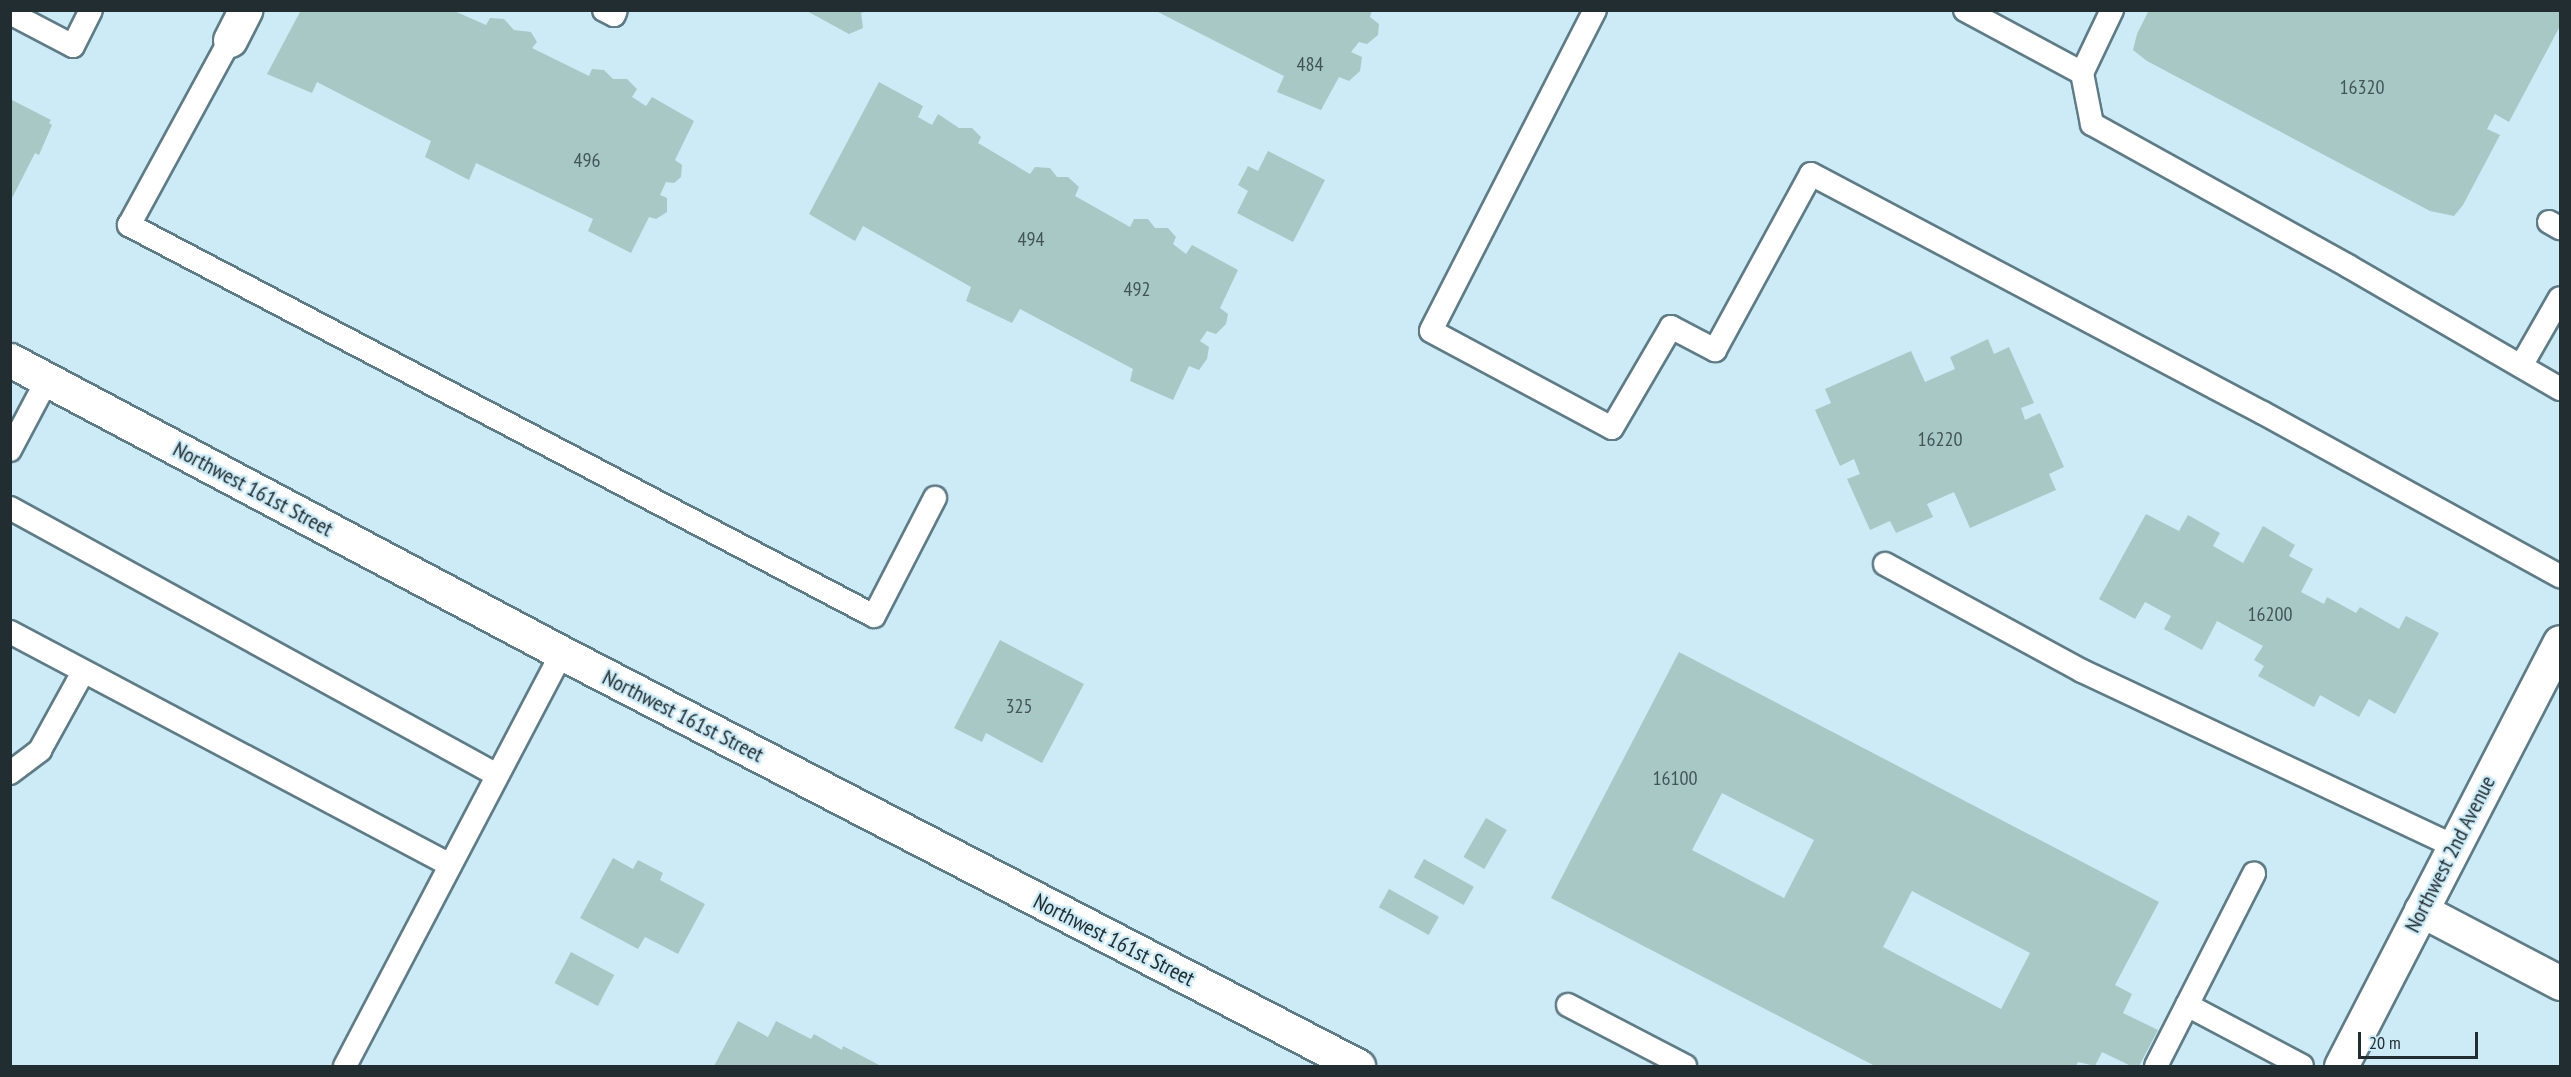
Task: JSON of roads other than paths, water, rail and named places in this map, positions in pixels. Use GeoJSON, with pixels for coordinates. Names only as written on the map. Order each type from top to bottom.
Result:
{"type":"FeatureCollection","features":[{"type":"Feature","properties":{"kind":"street"},"geometry":{"type":"LineString","coordinates":[[230,40],[245,10]]}},
{"type":"Feature","properties":{"kind":"street","name":"Northwest 161st Street"},"geometry":{"type":"LineString","coordinates":[[10,360],[562,653],[1358,1066]]}},
{"type":"Feature","properties":{"kind":"street","name":"Northwest 2nd Avenue"},"geometry":{"type":"LineString","coordinates":[[2340,1066],[2560,642]]}},
{"type":"Feature","properties":{"kind":"street"},"geometry":{"type":"LineString","coordinates":[[2421,910],[2560,983]]}},
{"type":"Feature","properties":{"kind":"lane"},"geometry":{"type":"LineString","coordinates":[[10,13],[73,46],[91,10]]}},
{"type":"Feature","properties":{"kind":"lane"},"geometry":{"type":"LineString","coordinates":[[604,10],[614,15],[616,10]]}},
{"type":"Feature","properties":{"kind":"lane"},"geometry":{"type":"LineString","coordinates":[[1594,10],[1431,331],[1612,428],[1671,327],[1715,350],[1811,174],[2263,412],[2560,576]]}},
{"type":"Feature","properties":{"kind":"lane"},"geometry":{"type":"LineString","coordinates":[[1965,10],[2082,73]]}},
{"type":"Feature","properties":{"kind":"lane"},"geometry":{"type":"LineString","coordinates":[[2112,10],[2082,73],[2092,124],[2348,266],[2560,389]]}},
{"type":"Feature","properties":{"kind":"lane"},"geometry":{"type":"LineString","coordinates":[[230,40],[129,225],[874,616],[934,498]]}},
{"type":"Feature","properties":{"kind":"lane"},"geometry":{"type":"LineString","coordinates":[[2521,366],[2560,298]]}},
{"type":"Feature","properties":{"kind":"lane"},"geometry":{"type":"LineString","coordinates":[[10,450],[47,380]]}},
{"type":"Feature","properties":{"kind":"lane"},"geometry":{"type":"LineString","coordinates":[[10,508],[497,775]]}},
{"type":"Feature","properties":{"kind":"lane"},"geometry":{"type":"LineString","coordinates":[[1885,564],[2082,670],[2454,846]]}},
{"type":"Feature","properties":{"kind":"lane"},"geometry":{"type":"LineString","coordinates":[[10,632],[450,865]]}},
{"type":"Feature","properties":{"kind":"lane"},"geometry":{"type":"LineString","coordinates":[[345,1066],[562,653]]}},
{"type":"Feature","properties":{"kind":"lane"},"geometry":{"type":"LineString","coordinates":[[10,773],[40,750],[83,672]]}},
{"type":"Feature","properties":{"kind":"lane"},"geometry":{"type":"LineString","coordinates":[[2156,1066],[2254,874]]}},
{"type":"Feature","properties":{"kind":"lane"},"geometry":{"type":"LineString","coordinates":[[1568,1005],[1685,1066]]}},
{"type":"Feature","properties":{"kind":"lane"},"geometry":{"type":"LineString","coordinates":[[2187,1005],[2302,1066]]}}]}
